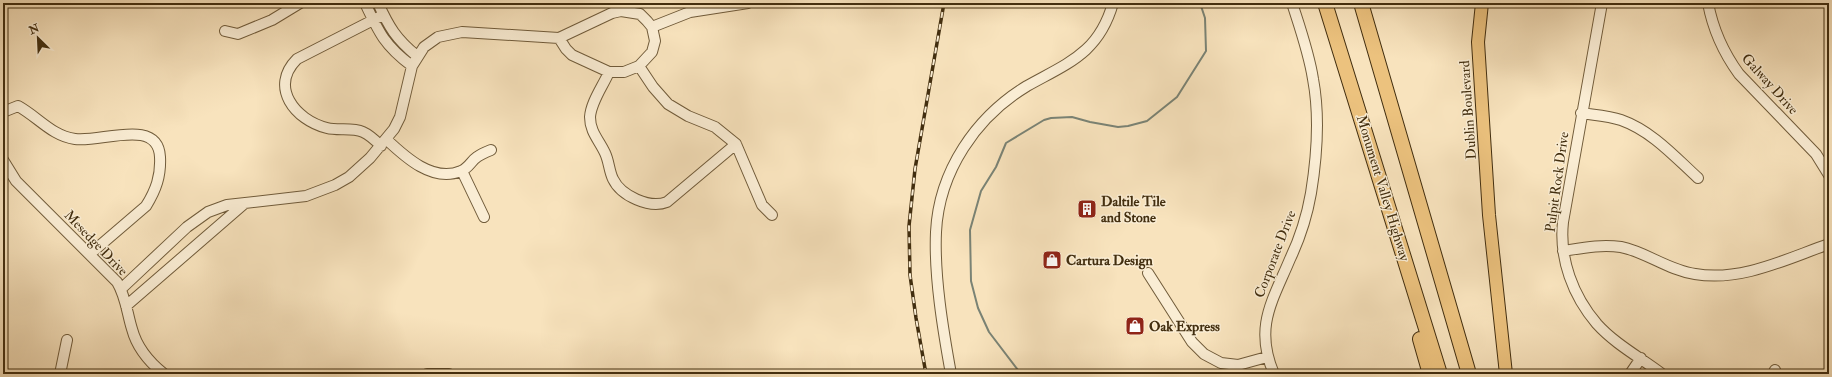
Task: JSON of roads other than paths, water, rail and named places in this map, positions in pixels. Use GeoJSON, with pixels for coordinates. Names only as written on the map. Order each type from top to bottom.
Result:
{"type":"FeatureCollection","features":[{"type":"Feature","properties":{"kind":"highway","name":"Monument Valley Highway"},"geometry":{"type":"LineString","coordinates":[[1325,3],[1440,374]]}},
{"type":"Feature","properties":{"kind":"highway","name":"Monument Valley Highway"},"geometry":{"type":"LineString","coordinates":[[1361,3],[1469,374]]}},
{"type":"Feature","properties":{"kind":"highway"},"geometry":{"type":"LineString","coordinates":[[1397,232],[1402,273],[1430,374]]}},
{"type":"Feature","properties":{"kind":"main road","name":"Dublin Boulevard"},"geometry":{"type":"LineString","coordinates":[[1482,3],[1478,42],[1489,215],[1506,374]]}},
{"type":"Feature","properties":{"kind":"street"},"geometry":{"type":"LineString","coordinates":[[225,31],[238,34],[272,20],[300,3]]}},
{"type":"Feature","properties":{"kind":"street"},"geometry":{"type":"LineString","coordinates":[[365,3],[373,20],[389,46],[412,66]]}},
{"type":"Feature","properties":{"kind":"street"},"geometry":{"type":"LineString","coordinates":[[378,3],[390,29],[397,39],[417,56]]}},
{"type":"Feature","properties":{"kind":"street"},"geometry":{"type":"LineString","coordinates":[[652,28],[690,12],[748,3]]}},
{"type":"Feature","properties":{"kind":"street"},"geometry":{"type":"LineString","coordinates":[[951,374],[937,269],[936,232],[940,203],[956,161],[966,142],[989,114],[1019,91],[1080,57],[1104,28],[1113,3]]}},
{"type":"Feature","properties":{"kind":"street","name":"Corporate Drive"},"geometry":{"type":"LineString","coordinates":[[1274,374],[1267,357],[1265,325],[1268,310],[1303,227],[1311,195],[1316,161],[1317,128],[1314,79],[1292,3]]}},
{"type":"Feature","properties":{"kind":"street","name":"Pulpit Rock Drive"},"geometry":{"type":"LineString","coordinates":[[1602,3],[1581,113],[1563,222],[1563,251],[1573,284],[1588,312],[1597,324],[1610,336],[1662,374]]}},
{"type":"Feature","properties":{"kind":"street","name":"Galway Drive"},"geometry":{"type":"LineString","coordinates":[[1708,3],[1717,35],[1739,74],[1816,154],[1829,175]]}},
{"type":"Feature","properties":{"kind":"street"},"geometry":{"type":"LineString","coordinates":[[121,289],[187,227],[208,212],[227,204],[306,196],[321,192],[349,177],[394,129],[400,117],[412,66],[417,56],[431,41],[447,34],[462,32],[559,38],[612,13],[622,11],[640,14],[652,28],[655,41],[652,52],[640,66],[624,72],[609,72],[572,55],[559,38]]}},
{"type":"Feature","properties":{"kind":"street"},"geometry":{"type":"LineString","coordinates":[[383,15],[297,59],[289,69],[286,76],[286,93],[288,100],[298,113],[315,124],[328,128],[364,132],[383,142],[412,162],[435,172],[453,174],[462,171],[470,166],[476,157],[491,150]]}},
{"type":"Feature","properties":{"kind":"street"},"geometry":{"type":"LineString","coordinates":[[640,66],[653,87],[668,104],[688,116],[715,127],[736,144],[762,205],[772,214]]}},
{"type":"Feature","properties":{"kind":"street"},"geometry":{"type":"LineString","coordinates":[[609,72],[592,107],[590,116],[592,130],[608,158],[610,173],[615,184],[641,202],[657,204],[667,202],[736,144]]}},
{"type":"Feature","properties":{"kind":"street"},"geometry":{"type":"LineString","coordinates":[[3,112],[18,106],[32,114],[60,136],[87,140],[138,134],[151,138],[157,144],[160,153],[160,170],[157,186],[151,198],[146,206],[90,254]]}},
{"type":"Feature","properties":{"kind":"street"},"geometry":{"type":"LineString","coordinates":[[1581,113],[1621,120],[1638,128],[1661,144],[1698,178]]}},
{"type":"Feature","properties":{"kind":"street","name":"Mesedge Drive"},"geometry":{"type":"LineString","coordinates":[[3,160],[16,182],[110,273],[121,289],[132,330],[140,349],[164,374]]}},
{"type":"Feature","properties":{"kind":"street"},"geometry":{"type":"LineString","coordinates":[[462,171],[484,217]]}},
{"type":"Feature","properties":{"kind":"street"},"geometry":{"type":"LineString","coordinates":[[126,306],[245,203]]}},
{"type":"Feature","properties":{"kind":"street"},"geometry":{"type":"LineString","coordinates":[[1563,251],[1599,246],[1622,248],[1683,272],[1720,276],[1748,272],[1829,244]]}},
{"type":"Feature","properties":{"kind":"street"},"geometry":{"type":"LineString","coordinates":[[1148,273],[1192,342],[1204,354],[1221,363],[1238,365],[1267,357]]}},
{"type":"Feature","properties":{"kind":"street"},"geometry":{"type":"LineString","coordinates":[[60,374],[67,340]]}},
{"type":"Feature","properties":{"kind":"street"},"geometry":{"type":"LineString","coordinates":[[1630,374],[1641,358]]}},
{"type":"Feature","properties":{"kind":"street"},"geometry":{"type":"LineString","coordinates":[[427,374],[449,374]]}},
{"type":"Feature","properties":{"kind":"waterway"},"geometry":{"type":"LineString","coordinates":[[1021,374],[989,332],[978,308],[971,281],[970,230],[981,191],[996,167],[1006,143],[1044,120],[1051,118],[1072,117],[1118,127],[1128,126],[1147,121],[1177,97],[1206,51],[1205,18],[1200,3]]}},
{"type":"Feature","properties":{"kind":"railway"},"geometry":{"type":"LineString","coordinates":[[926,374],[910,275],[909,226],[915,169],[944,3]]}},
{"type":"Feature","properties":{"kind":"place","name":"Daltile Tile and Stone"},"geometry":{"type":"Point","coordinates":[1087,209]}},
{"type":"Feature","properties":{"kind":"place","name":"Cartura Design"},"geometry":{"type":"Point","coordinates":[1052,260]}},
{"type":"Feature","properties":{"kind":"place","name":"Oak Express"},"geometry":{"type":"Point","coordinates":[1135,326]}}]}
